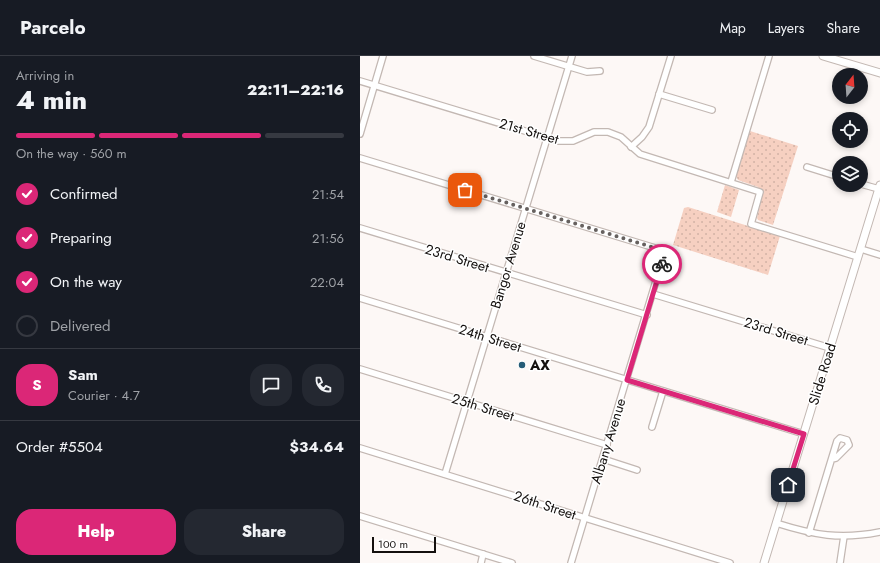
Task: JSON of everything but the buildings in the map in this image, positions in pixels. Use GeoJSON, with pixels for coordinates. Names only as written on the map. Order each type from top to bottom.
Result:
{"type":"FeatureCollection","features":[{"type":"Feature","properties":{"kind":"main road"},"geometry":{"type":"LineString","coordinates":[[826,56],[880,74]]}},
{"type":"Feature","properties":{"kind":"main road","name":"Slide Road"},"geometry":{"type":"LineString","coordinates":[[764,563],[879,187]]}},
{"type":"Feature","properties":{"kind":"street"},"geometry":{"type":"LineString","coordinates":[[360,134],[383,56]]}},
{"type":"Feature","properties":{"kind":"street"},"geometry":{"type":"LineString","coordinates":[[534,56],[587,72],[600,71]]}},
{"type":"Feature","properties":{"kind":"street","name":"Bangor Avenue"},"geometry":{"type":"LineString","coordinates":[[445,474],[572,56]]}},
{"type":"Feature","properties":{"kind":"street"},"geometry":{"type":"LineString","coordinates":[[631,147],[642,137],[649,127],[671,56]]}},
{"type":"Feature","properties":{"kind":"street"},"geometry":{"type":"LineString","coordinates":[[731,182],[769,56]]}},
{"type":"Feature","properties":{"kind":"street","name":"21st Street"},"geometry":{"type":"LineString","coordinates":[[360,81],[547,138],[566,142],[573,141],[594,132],[608,132],[621,137],[640,154],[760,192],[750,224],[858,257]]}},
{"type":"Feature","properties":{"kind":"street"},"geometry":{"type":"LineString","coordinates":[[659,94],[712,110]]}},
{"type":"Feature","properties":{"kind":"street"},"geometry":{"type":"LineString","coordinates":[[360,158],[525,208]]}},
{"type":"Feature","properties":{"kind":"street"},"geometry":{"type":"LineString","coordinates":[[807,167],[832,175]]}},
{"type":"Feature","properties":{"kind":"street"},"geometry":{"type":"LineString","coordinates":[[868,185],[879,187]]}},
{"type":"Feature","properties":{"kind":"street","name":"Albany Avenue"},"geometry":{"type":"LineString","coordinates":[[525,208],[665,251],[647,315],[571,563]]}},
{"type":"Feature","properties":{"kind":"street","name":"23rd Street"},"geometry":{"type":"LineString","coordinates":[[360,228],[647,315]]}},
{"type":"Feature","properties":{"kind":"street"},"geometry":{"type":"LineString","coordinates":[[860,249],[880,254]]}},
{"type":"Feature","properties":{"kind":"street","name":"23rd Street"},"geometry":{"type":"LineString","coordinates":[[653,294],[830,348]]}},
{"type":"Feature","properties":{"kind":"street","name":"24th Street"},"geometry":{"type":"LineString","coordinates":[[360,298],[804,434]]}},
{"type":"Feature","properties":{"kind":"street","name":"25th Street"},"geometry":{"type":"LineString","coordinates":[[360,369],[607,445]]}},
{"type":"Feature","properties":{"kind":"street"},"geometry":{"type":"LineString","coordinates":[[652,428],[663,391]]}},
{"type":"Feature","properties":{"kind":"street","name":"26th Street"},"geometry":{"type":"LineString","coordinates":[[360,448],[730,563]]}},
{"type":"Feature","properties":{"kind":"street"},"geometry":{"type":"LineString","coordinates":[[602,459],[637,470]]}},
{"type":"Feature","properties":{"kind":"street"},"geometry":{"type":"LineString","coordinates":[[809,533],[832,459]]}},
{"type":"Feature","properties":{"kind":"street"},"geometry":{"type":"LineString","coordinates":[[360,516],[512,563]]}},
{"type":"Feature","properties":{"kind":"street"},"geometry":{"type":"LineString","coordinates":[[776,523],[809,533],[844,536],[880,532]]}},
{"type":"Feature","properties":{"kind":"street"},"geometry":{"type":"LineString","coordinates":[[840,563],[844,536]]}},
{"type":"Feature","properties":{"kind":"street"},"geometry":{"type":"LineString","coordinates":[[481,563],[484,554]]}},
{"type":"Feature","properties":{"kind":"shaded area"},"geometry":{"type":"Polygon","coordinates":[[[750,131],[798,146],[773,225],[758,220],[757,218],[762,196],[758,187],[738,180],[736,176],[750,131]]]}},
{"type":"Feature","properties":{"kind":"shaded area"},"geometry":{"type":"Polygon","coordinates":[[[725,185],[739,190],[731,217],[717,212],[725,185]]]}},
{"type":"Feature","properties":{"kind":"shaded area"},"geometry":{"type":"Polygon","coordinates":[[[688,207],[780,236],[768,275],[673,245],[684,208],[688,207]]]}},
{"type":"Feature","properties":{"kind":"way so far"},"geometry":{"type":"LineString","coordinates":[[465,190],[665,251],[662,264]]}},
{"type":"Feature","properties":{"kind":"place","name":"AX"},"geometry":{"type":"Point","coordinates":[522,365]}},
{"type":"Feature","properties":{"kind":"route"},"geometry":{"type":"LineString","coordinates":[[662,264],[627,380],[804,434],[788,485]]}}]}
